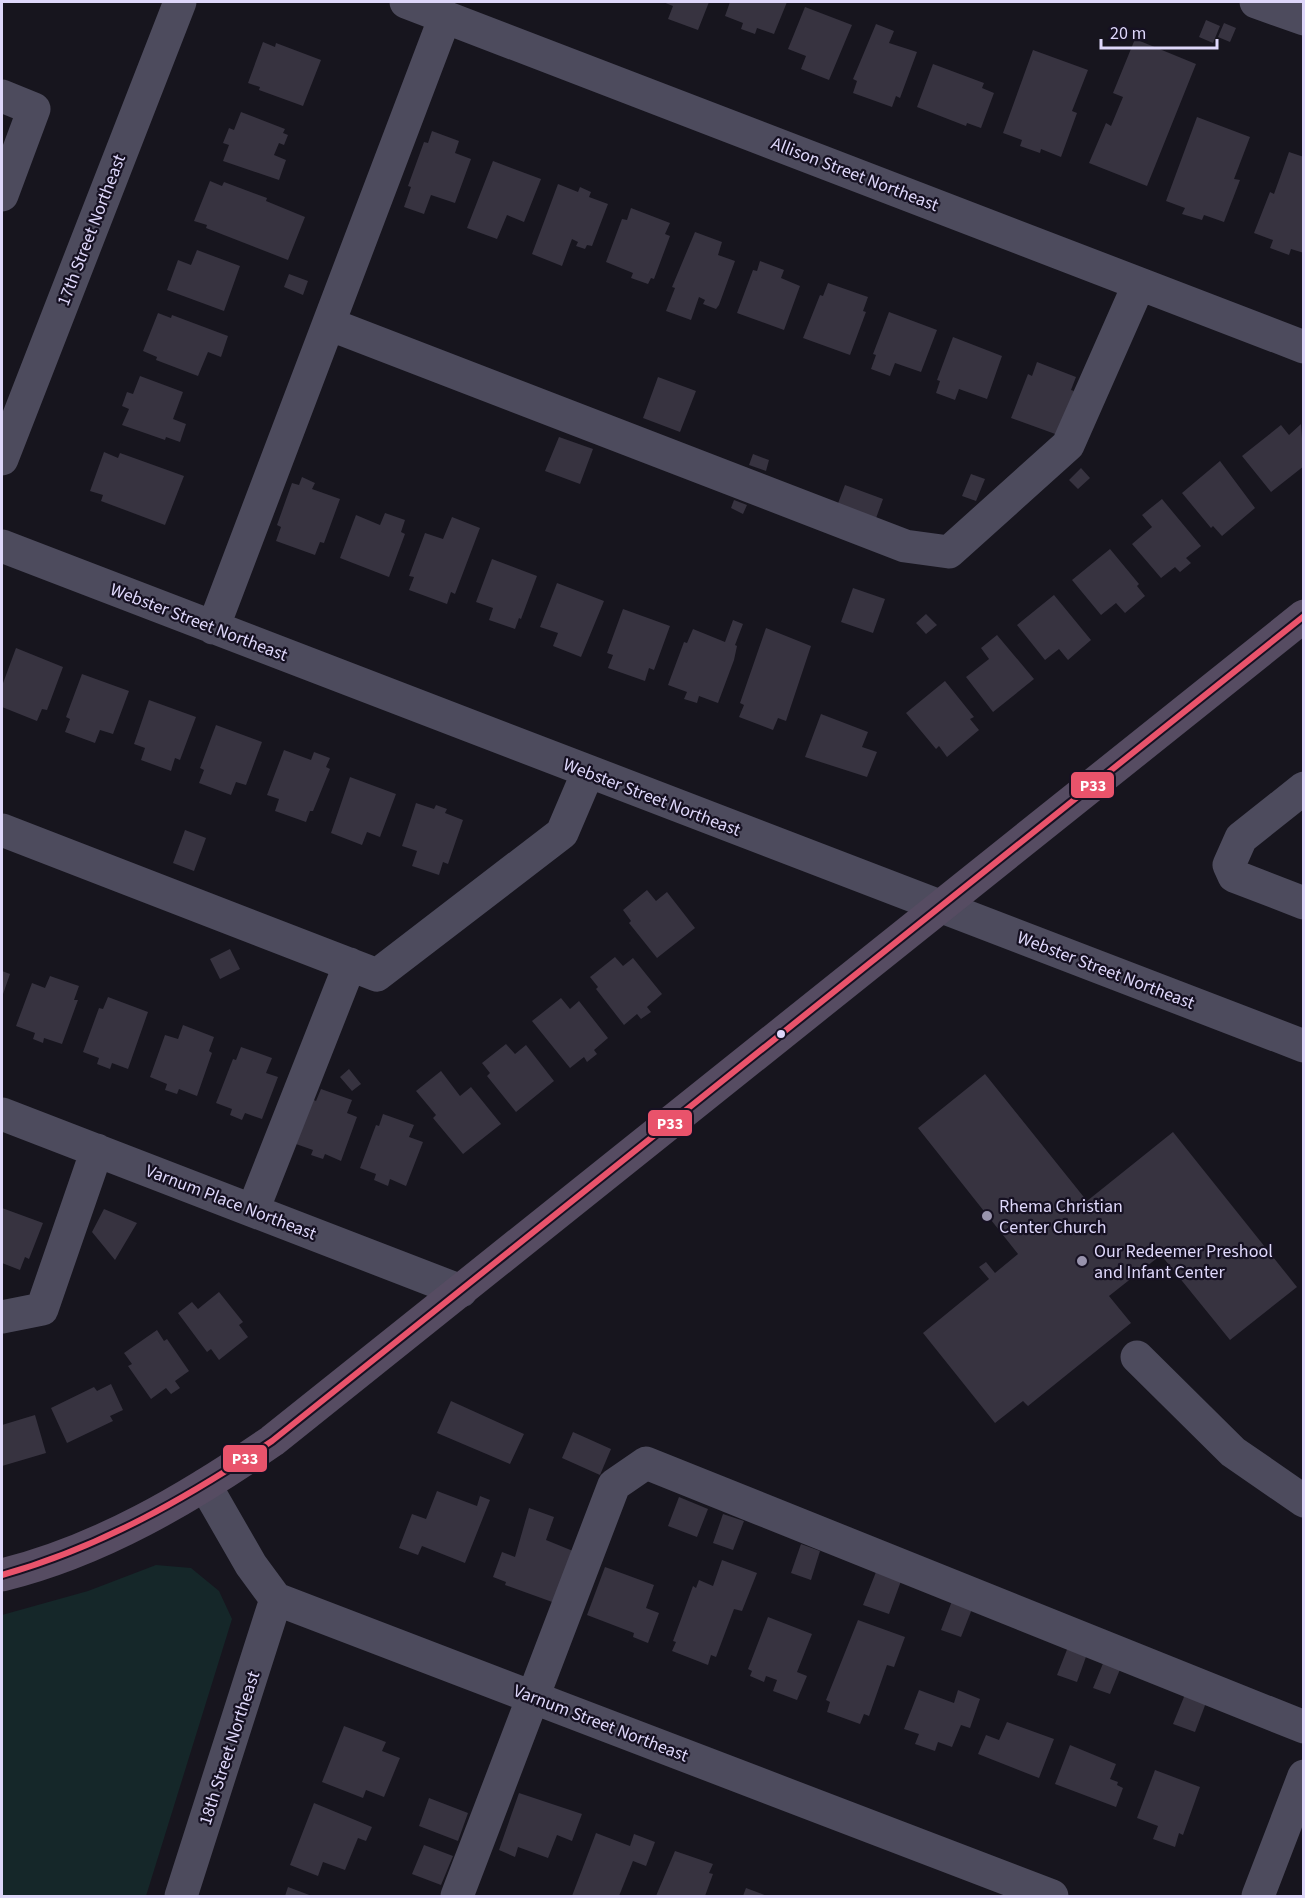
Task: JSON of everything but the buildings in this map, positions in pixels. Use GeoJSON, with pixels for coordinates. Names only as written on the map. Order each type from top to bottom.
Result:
{"type":"FeatureCollection","features":[{"type":"Feature","properties":{"kind":"main road"},"geometry":{"type":"LineString","coordinates":[[2,1575],[81,1550],[144,1519],[205,1485],[289,1428],[1304,616]]}},
{"type":"Feature","properties":{"kind":"street","name":"17th Street Northeast"},"geometry":{"type":"LineString","coordinates":[[2,459],[180,2]]}},
{"type":"Feature","properties":{"kind":"street","name":"Allison Street Northeast"},"geometry":{"type":"LineString","coordinates":[[406,2],[1304,347]]}},
{"type":"Feature","properties":{"kind":"street"},"geometry":{"type":"LineString","coordinates":[[1256,2],[1304,20]]}},
{"type":"Feature","properties":{"kind":"street"},"geometry":{"type":"LineString","coordinates":[[213,628],[445,17]]}},
{"type":"Feature","properties":{"kind":"street"},"geometry":{"type":"LineString","coordinates":[[2,96],[34,109],[2,190]]}},
{"type":"Feature","properties":{"kind":"street"},"geometry":{"type":"LineString","coordinates":[[329,324],[905,546],[949,552],[1068,445],[1139,284]]}},
{"type":"Feature","properties":{"kind":"street","name":"Webster Street Northeast"},"geometry":{"type":"LineString","coordinates":[[2,546],[1304,1046]]}},
{"type":"Feature","properties":{"kind":"street"},"geometry":{"type":"LineString","coordinates":[[2,830],[377,975],[562,833],[588,772]]}},
{"type":"Feature","properties":{"kind":"street"},"geometry":{"type":"LineString","coordinates":[[1304,788],[1241,838],[1229,865],[1234,876],[1304,903]]}},
{"type":"Feature","properties":{"kind":"street"},"geometry":{"type":"LineString","coordinates":[[253,1210],[350,964]]}},
{"type":"Feature","properties":{"kind":"street","name":"Varnum Place Northeast"},"geometry":{"type":"LineString","coordinates":[[2,1114],[461,1291]]}},
{"type":"Feature","properties":{"kind":"street"},"geometry":{"type":"LineString","coordinates":[[2,1317],[42,1309],[97,1150]]}},
{"type":"Feature","properties":{"kind":"street"},"geometry":{"type":"LineString","coordinates":[[1137,1357],[1233,1452],[1304,1500]]}},
{"type":"Feature","properties":{"kind":"street"},"geometry":{"type":"LineString","coordinates":[[457,1896],[535,1698],[614,1485],[646,1463],[1304,1727]]}},
{"type":"Feature","properties":{"kind":"street"},"geometry":{"type":"LineString","coordinates":[[205,1485],[251,1565],[276,1599]]}},
{"type":"Feature","properties":{"kind":"street","name":"Varnum Street Northeast"},"geometry":{"type":"LineString","coordinates":[[276,1599],[535,1698],[1013,1890],[1052,1896]]}},
{"type":"Feature","properties":{"kind":"street","name":"18th Street Northeast"},"geometry":{"type":"LineString","coordinates":[[182,1896],[276,1599]]}},
{"type":"Feature","properties":{"kind":"street"},"geometry":{"type":"LineString","coordinates":[[1258,1896],[1304,1776]]}},
{"type":"Feature","properties":{"kind":"shaded area"},"geometry":{"type":"Polygon","coordinates":[[[156,1565],[191,1568],[219,1591],[232,1619],[146,1896],[2,1896],[2,1615],[88,1591],[156,1565]]]}},
{"type":"Feature","properties":{"kind":"transit line","name":"P33"},"geometry":{"type":"LineString","coordinates":[[2,1575],[39,1564],[142,1519],[208,1482],[272,1441],[1304,616]]}},
{"type":"Feature","properties":{"kind":"place","name":"Rhema Christian Center Church"},"geometry":{"type":"Point","coordinates":[987,1216]}},
{"type":"Feature","properties":{"kind":"place","name":"Our Redeemer Preshool and Infant Center"},"geometry":{"type":"Point","coordinates":[1082,1261]}}]}
